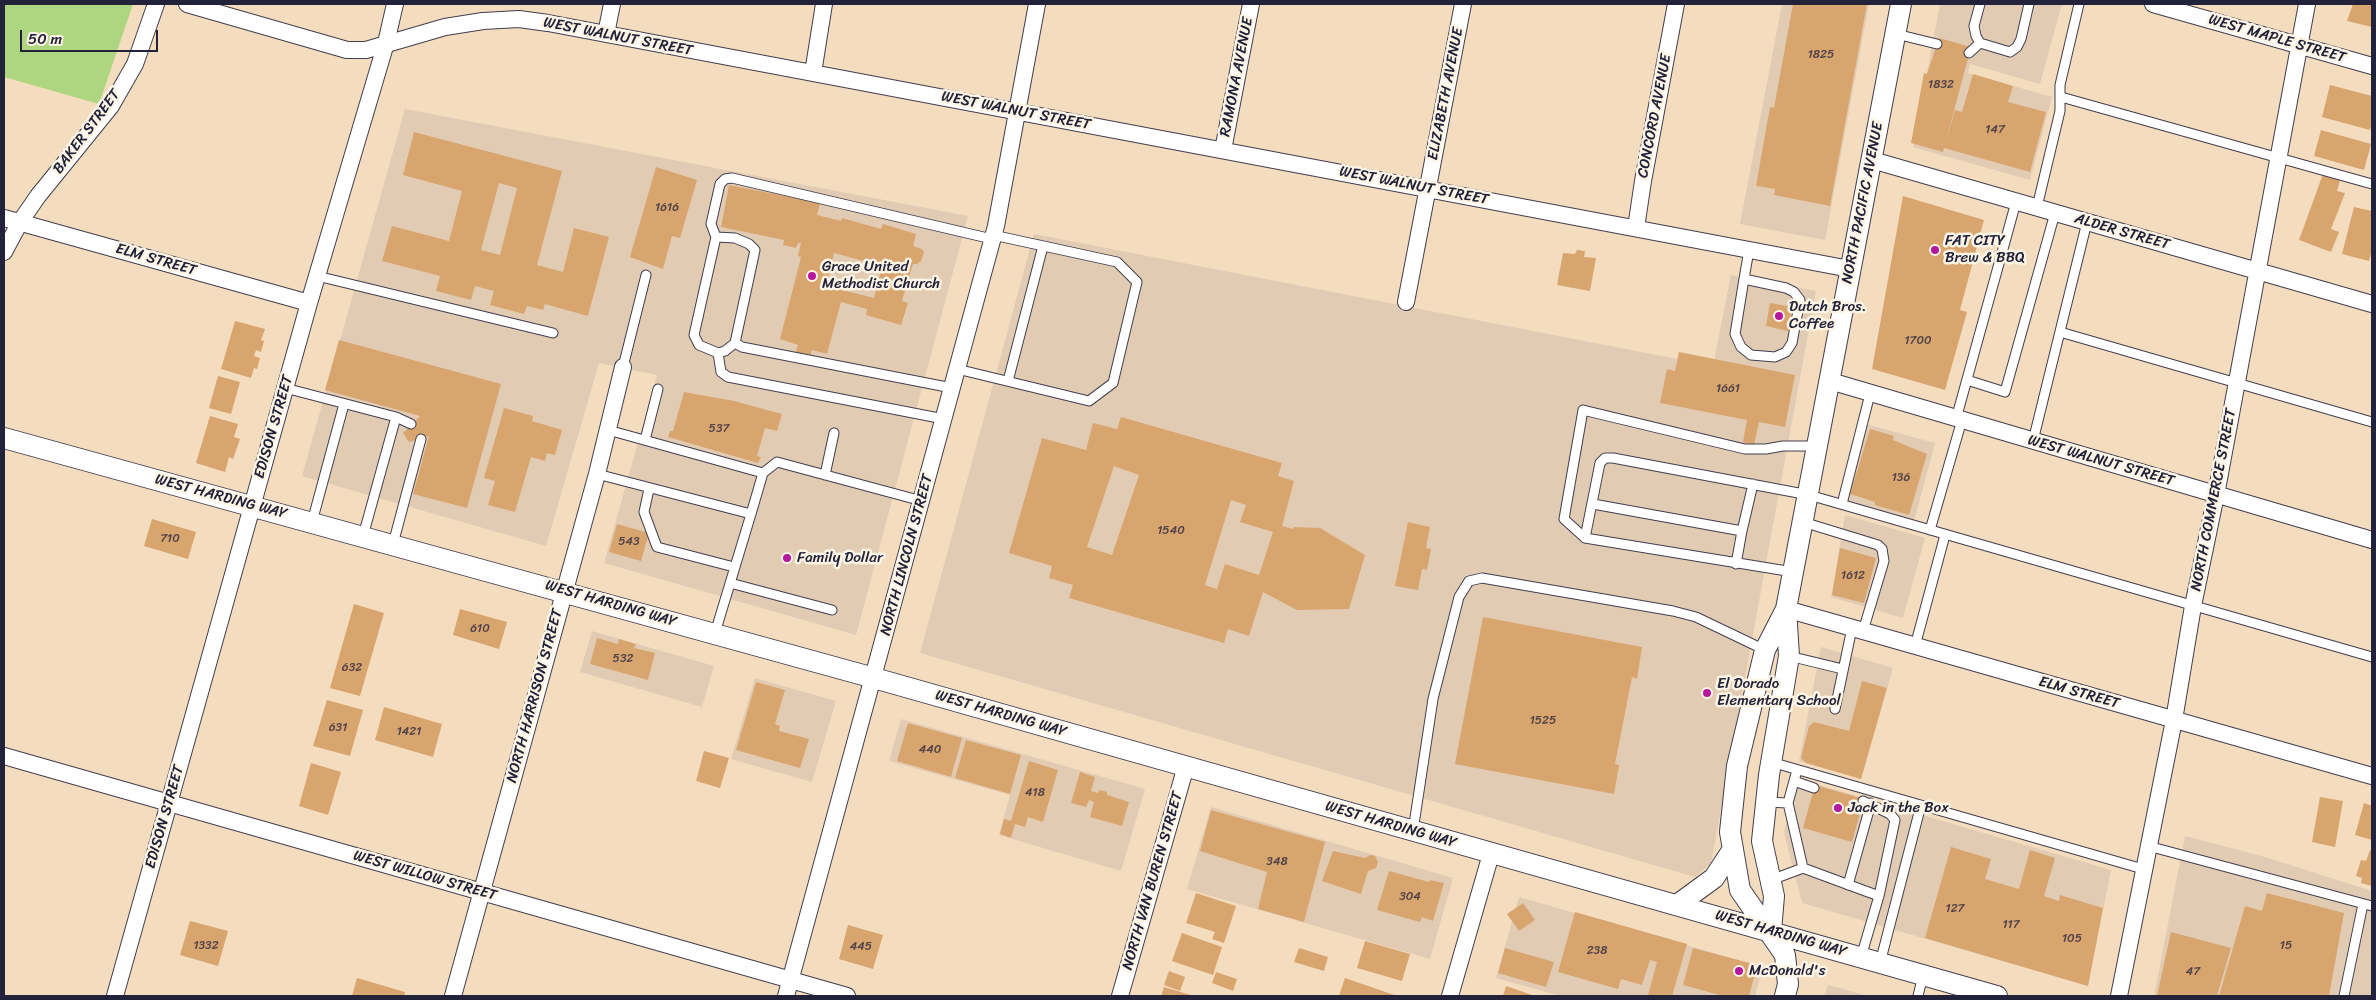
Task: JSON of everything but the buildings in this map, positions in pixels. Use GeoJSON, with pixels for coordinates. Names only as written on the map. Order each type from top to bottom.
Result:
{"type":"FeatureCollection","features":[{"type":"Feature","properties":{"kind":"street","name":"BAKER STREET"},"geometry":{"type":"LineString","coordinates":[[4,252],[20,222],[38,196],[111,106],[135,64],[156,4]]}},
{"type":"Feature","properties":{"kind":"street","name":"WEST WALNUT STREET"},"geometry":{"type":"LineString","coordinates":[[186,4],[347,50],[366,50],[445,27],[502,19],[548,23],[1850,269]]}},
{"type":"Feature","properties":{"kind":"street","name":"EDISON STREET"},"geometry":{"type":"LineString","coordinates":[[115,996],[309,302],[386,43],[395,4]]}},
{"type":"Feature","properties":{"kind":"street"},"geometry":{"type":"LineString","coordinates":[[606,34],[612,4]]}},
{"type":"Feature","properties":{"kind":"street"},"geometry":{"type":"LineString","coordinates":[[813,73],[824,4]]}},
{"type":"Feature","properties":{"kind":"street","name":"NORTH LINCOLN STREET"},"geometry":{"type":"LineString","coordinates":[[786,996],[993,237],[1037,4]]}},
{"type":"Feature","properties":{"kind":"street","name":"RAMONA AVENUE"},"geometry":{"type":"LineString","coordinates":[[1223,150],[1251,4]]}},
{"type":"Feature","properties":{"kind":"street","name":"ELIZABETH AVENUE"},"geometry":{"type":"LineString","coordinates":[[1406,302],[1463,4]]}},
{"type":"Feature","properties":{"kind":"street","name":"CONCORD AVENUE"},"geometry":{"type":"LineString","coordinates":[[1636,228],[1643,180],[1676,4]]}},
{"type":"Feature","properties":{"kind":"street","name":"NORTH PACIFIC AVENUE"},"geometry":{"type":"LineString","coordinates":[[1771,931],[1774,896],[1762,840],[1771,762],[1789,656],[1786,609],[1902,4]]}},
{"type":"Feature","properties":{"kind":"street","name":"WEST MAPLE STREET"},"geometry":{"type":"LineString","coordinates":[[2153,4],[2372,66]]}},
{"type":"Feature","properties":{"kind":"street","name":"NORTH COMMERCE STREET"},"geometry":{"type":"LineString","coordinates":[[2119,996],[2174,720],[2193,606],[2216,495],[2307,4]]}},
{"type":"Feature","properties":{"kind":"street","name":"ALDER STREET"},"geometry":{"type":"LineString","coordinates":[[1872,160],[2372,304]]}},
{"type":"Feature","properties":{"kind":"street","name":"ELM STREET"},"geometry":{"type":"LineString","coordinates":[[4,218],[309,302]]}},
{"type":"Feature","properties":{"kind":"street","name":"NORTH HARRISON STREET"},"geometry":{"type":"LineString","coordinates":[[453,996],[597,474],[623,367]]}},
{"type":"Feature","properties":{"kind":"street","name":"WEST WALNUT STREET"},"geometry":{"type":"LineString","coordinates":[[1830,381],[2372,540]]}},
{"type":"Feature","properties":{"kind":"street","name":"WEST HARDING WAY"},"geometry":{"type":"LineString","coordinates":[[4,438],[715,633],[1997,996]]}},
{"type":"Feature","properties":{"kind":"street","name":"ELM STREET"},"geometry":{"type":"LineString","coordinates":[[1786,609],[2372,776]]}},
{"type":"Feature","properties":{"kind":"street","name":"NORTH PACIFIC AVENUE"},"geometry":{"type":"LineString","coordinates":[[1771,931],[1740,890],[1730,832],[1737,766],[1765,650],[1786,609]]}},
{"type":"Feature","properties":{"kind":"street","name":"WEST WILLOW STREET"},"geometry":{"type":"LineString","coordinates":[[4,756],[847,996]]}},
{"type":"Feature","properties":{"kind":"street","name":"NORTH VAN BUREN STREET"},"geometry":{"type":"LineString","coordinates":[[1120,996],[1186,766]]}},
{"type":"Feature","properties":{"kind":"street"},"geometry":{"type":"LineString","coordinates":[[1677,905],[1714,878],[1733,849]]}},
{"type":"Feature","properties":{"kind":"street"},"geometry":{"type":"LineString","coordinates":[[1450,996],[1491,854]]}},
{"type":"Feature","properties":{"kind":"street"},"geometry":{"type":"LineString","coordinates":[[1771,931],[1785,955],[1788,984],[1784,996]]}},
{"type":"Feature","properties":{"kind":"lane"},"geometry":{"type":"LineString","coordinates":[[1980,4],[1974,26],[1980,42]]}},
{"type":"Feature","properties":{"kind":"lane"},"geometry":{"type":"LineString","coordinates":[[1980,42],[2010,52],[2017,47],[2029,4]]}},
{"type":"Feature","properties":{"kind":"lane"},"geometry":{"type":"LineString","coordinates":[[2038,207],[2060,111],[2060,85],[2079,4]]}},
{"type":"Feature","properties":{"kind":"lane"},"geometry":{"type":"LineString","coordinates":[[1896,34],[1937,44]]}},
{"type":"Feature","properties":{"kind":"lane"},"geometry":{"type":"LineString","coordinates":[[1969,53],[1980,42]]}},
{"type":"Feature","properties":{"kind":"lane"},"geometry":{"type":"LineString","coordinates":[[2061,98],[2278,156],[2372,184]]}},
{"type":"Feature","properties":{"kind":"lane"},"geometry":{"type":"LineString","coordinates":[[716,237],[735,238],[749,244],[755,250],[735,343],[725,351],[718,353],[699,345],[694,335],[716,237],[710,224],[720,184],[724,179],[732,178],[993,237],[1117,262],[1137,282],[1113,383],[1089,401],[957,369]]}},
{"type":"Feature","properties":{"kind":"lane"},"geometry":{"type":"LineString","coordinates":[[1930,530],[1959,420],[1967,380],[2016,202]]}},
{"type":"Feature","properties":{"kind":"lane"},"geometry":{"type":"LineString","coordinates":[[1967,380],[2004,392],[2055,213]]}},
{"type":"Feature","properties":{"kind":"lane"},"geometry":{"type":"LineString","coordinates":[[2033,441],[2087,222]]}},
{"type":"Feature","properties":{"kind":"lane"},"geometry":{"type":"LineString","coordinates":[[1008,381],[1042,246]]}},
{"type":"Feature","properties":{"kind":"lane"},"geometry":{"type":"LineString","coordinates":[[1744,279],[1776,285],[1794,292],[1800,300],[1792,342],[1786,352],[1775,358],[1751,355],[1741,347],[1735,334],[1744,279],[1749,250]]}},
{"type":"Feature","properties":{"kind":"lane"},"geometry":{"type":"LineString","coordinates":[[623,367],[646,275]]}},
{"type":"Feature","properties":{"kind":"lane"},"geometry":{"type":"LineString","coordinates":[[317,276],[553,333]]}},
{"type":"Feature","properties":{"kind":"lane"},"geometry":{"type":"LineString","coordinates":[[2060,332],[2372,422]]}},
{"type":"Feature","properties":{"kind":"lane"},"geometry":{"type":"LineString","coordinates":[[735,343],[742,347],[952,388]]}},
{"type":"Feature","properties":{"kind":"lane"},"geometry":{"type":"LineString","coordinates":[[718,353],[722,372],[728,377],[944,419]]}},
{"type":"Feature","properties":{"kind":"lane"},"geometry":{"type":"LineString","coordinates":[[285,388],[396,418],[411,424]]}},
{"type":"Feature","properties":{"kind":"lane"},"geometry":{"type":"LineString","coordinates":[[645,440],[658,390]]}},
{"type":"Feature","properties":{"kind":"lane"},"geometry":{"type":"LineString","coordinates":[[1842,504],[1870,394]]}},
{"type":"Feature","properties":{"kind":"lane"},"geometry":{"type":"LineString","coordinates":[[312,522],[344,404]]}},
{"type":"Feature","properties":{"kind":"lane"},"geometry":{"type":"LineString","coordinates":[[1793,572],[1585,538],[1564,519],[1583,410],[1745,449],[1818,446]]}},
{"type":"Feature","properties":{"kind":"lane"},"geometry":{"type":"LineString","coordinates":[[363,536],[396,418]]}},
{"type":"Feature","properties":{"kind":"lane"},"geometry":{"type":"LineString","coordinates":[[608,430],[763,473]]}},
{"type":"Feature","properties":{"kind":"lane"},"geometry":{"type":"LineString","coordinates":[[825,475],[834,433]]}},
{"type":"Feature","properties":{"kind":"lane"},"geometry":{"type":"LineString","coordinates":[[394,544],[421,439]]}},
{"type":"Feature","properties":{"kind":"lane"},"geometry":{"type":"LineString","coordinates":[[1585,538],[1600,463],[1605,458],[1809,495],[2372,657]]}},
{"type":"Feature","properties":{"kind":"lane"},"geometry":{"type":"LineString","coordinates":[[715,633],[763,473],[777,462],[922,501]]}},
{"type":"Feature","properties":{"kind":"lane"},"geometry":{"type":"LineString","coordinates":[[597,474],[750,514]]}},
{"type":"Feature","properties":{"kind":"lane"},"geometry":{"type":"LineString","coordinates":[[1736,564],[1752,484]]}},
{"type":"Feature","properties":{"kind":"lane"},"geometry":{"type":"LineString","coordinates":[[649,489],[644,512],[657,547],[734,567]]}},
{"type":"Feature","properties":{"kind":"lane"},"geometry":{"type":"LineString","coordinates":[[1593,504],[1742,530]]}},
{"type":"Feature","properties":{"kind":"lane"},"geometry":{"type":"LineString","coordinates":[[1803,522],[1878,545],[1882,549],[1884,561],[1843,669],[1835,709]]}},
{"type":"Feature","properties":{"kind":"lane"},"geometry":{"type":"LineString","coordinates":[[1915,646],[1945,535]]}},
{"type":"Feature","properties":{"kind":"lane"},"geometry":{"type":"LineString","coordinates":[[1413,831],[1433,699],[1459,597],[1469,581],[1482,578],[1673,611],[1696,617],[1765,650]]}},
{"type":"Feature","properties":{"kind":"lane"},"geometry":{"type":"LineString","coordinates":[[730,583],[832,610]]}},
{"type":"Feature","properties":{"kind":"lane"},"geometry":{"type":"LineString","coordinates":[[1789,656],[1843,669]]}},
{"type":"Feature","properties":{"kind":"lane"},"geometry":{"type":"LineString","coordinates":[[1771,762],[2144,869]]}},
{"type":"Feature","properties":{"kind":"lane"},"geometry":{"type":"LineString","coordinates":[[1797,770],[1788,803],[1802,868]]}},
{"type":"Feature","properties":{"kind":"lane"},"geometry":{"type":"LineString","coordinates":[[1794,781],[1814,788]]}},
{"type":"Feature","properties":{"kind":"lane"},"geometry":{"type":"LineString","coordinates":[[1766,802],[1788,803]]}},
{"type":"Feature","properties":{"kind":"lane"},"geometry":{"type":"LineString","coordinates":[[1848,885],[1867,802],[1890,814],[1895,820],[1879,896],[1871,960]]}},
{"type":"Feature","properties":{"kind":"lane"},"geometry":{"type":"LineString","coordinates":[[1871,960],[1921,805]]}},
{"type":"Feature","properties":{"kind":"lane"},"geometry":{"type":"LineString","coordinates":[[2148,846],[2368,905],[2344,996]]}},
{"type":"Feature","properties":{"kind":"lane"},"geometry":{"type":"LineString","coordinates":[[1771,880],[1802,868],[1879,896]]}},
{"type":"Feature","properties":{"kind":"lane"},"geometry":{"type":"LineString","coordinates":[[1918,996],[1924,975]]}},
{"type":"Feature","properties":{"kind":"shaded area"},"geometry":{"type":"Polygon","coordinates":[[[1782,4],[1869,4],[1825,240],[1740,224],[1782,4]]]}},
{"type":"Feature","properties":{"kind":"shaded area"},"geometry":{"type":"Polygon","coordinates":[[[1940,4],[2062,4],[2040,84],[1970,64],[1968,73],[2052,97],[2030,180],[1913,147],[1940,4]]]}},
{"type":"Feature","properties":{"kind":"shaded area"},"geometry":{"type":"Polygon","coordinates":[[[405,109],[968,216],[856,635],[604,563],[657,375],[599,363],[546,546],[302,476],[405,109]]]}},
{"type":"Feature","properties":{"kind":"shaded area"},"geometry":{"type":"Polygon","coordinates":[[[1034,234],[1713,366],[1731,275],[1816,291],[1711,863],[1695,877],[920,653],[1034,234]]]}},
{"type":"Feature","properties":{"kind":"shaded area"},"geometry":{"type":"Polygon","coordinates":[[[1862,423],[1935,443],[1913,525],[1847,506],[1862,423]]]}},
{"type":"Feature","properties":{"kind":"shaded area"},"geometry":{"type":"Polygon","coordinates":[[[1845,515],[1925,538],[1903,618],[1831,597],[1845,515]]]}},
{"type":"Feature","properties":{"kind":"shaded area"},"geometry":{"type":"Polygon","coordinates":[[[592,631],[714,666],[702,707],[580,672],[592,631]]]}},
{"type":"Feature","properties":{"kind":"shaded area"},"geometry":{"type":"Polygon","coordinates":[[[1821,647],[1893,668],[1861,779],[1799,761],[1821,647]]]}},
{"type":"Feature","properties":{"kind":"shaded area"},"geometry":{"type":"Polygon","coordinates":[[[755,678],[836,701],[812,782],[731,759],[755,678]]]}},
{"type":"Feature","properties":{"kind":"shaded area"},"geometry":{"type":"Polygon","coordinates":[[[901,719],[1145,789],[1121,871],[999,835],[1010,795],[889,761],[901,719]]]}},
{"type":"Feature","properties":{"kind":"shaded area"},"geometry":{"type":"Polygon","coordinates":[[[1795,778],[2111,870],[2088,986],[1802,903],[1784,833],[1795,778]]]}},
{"type":"Feature","properties":{"kind":"shaded area"},"geometry":{"type":"Polygon","coordinates":[[[1211,807],[1453,878],[1430,959],[1187,889],[1211,807]]]}},
{"type":"Feature","properties":{"kind":"shaded area"},"geometry":{"type":"Polygon","coordinates":[[[2185,836],[2265,857],[2372,891],[2372,996],[2154,996],[2185,836]]]}},
{"type":"Feature","properties":{"kind":"shaded area"},"geometry":{"type":"Polygon","coordinates":[[[1519,897],[1763,967],[1755,996],[1560,996],[1496,978],[1519,897]]]}},
{"type":"Feature","properties":{"kind":"shaded area"},"geometry":{"type":"Polygon","coordinates":[[[1828,985],[1868,996],[1824,996],[1828,985]]]}},
{"type":"Feature","properties":{"kind":"green space"},"geometry":{"type":"Polygon","coordinates":[[[4,4],[133,4],[99,104],[4,77],[4,4]]]}},
{"type":"Feature","properties":{"kind":"place","name":"FAT CITY Brew & BBQ"},"geometry":{"type":"Point","coordinates":[1935,250]}},
{"type":"Feature","properties":{"kind":"place","name":"Grace United Methodist Church"},"geometry":{"type":"Point","coordinates":[812,276]}},
{"type":"Feature","properties":{"kind":"place","name":"Dutch Bros. Coffee"},"geometry":{"type":"Point","coordinates":[1779,316]}},
{"type":"Feature","properties":{"kind":"place","name":"Family Dollar"},"geometry":{"type":"Point","coordinates":[787,558]}},
{"type":"Feature","properties":{"kind":"place","name":"El Dorado Elementary School"},"geometry":{"type":"Point","coordinates":[1707,693]}},
{"type":"Feature","properties":{"kind":"place","name":"Jack in the Box"},"geometry":{"type":"Point","coordinates":[1838,808]}},
{"type":"Feature","properties":{"kind":"place","name":"McDonald's"},"geometry":{"type":"Point","coordinates":[1739,971]}}]}
